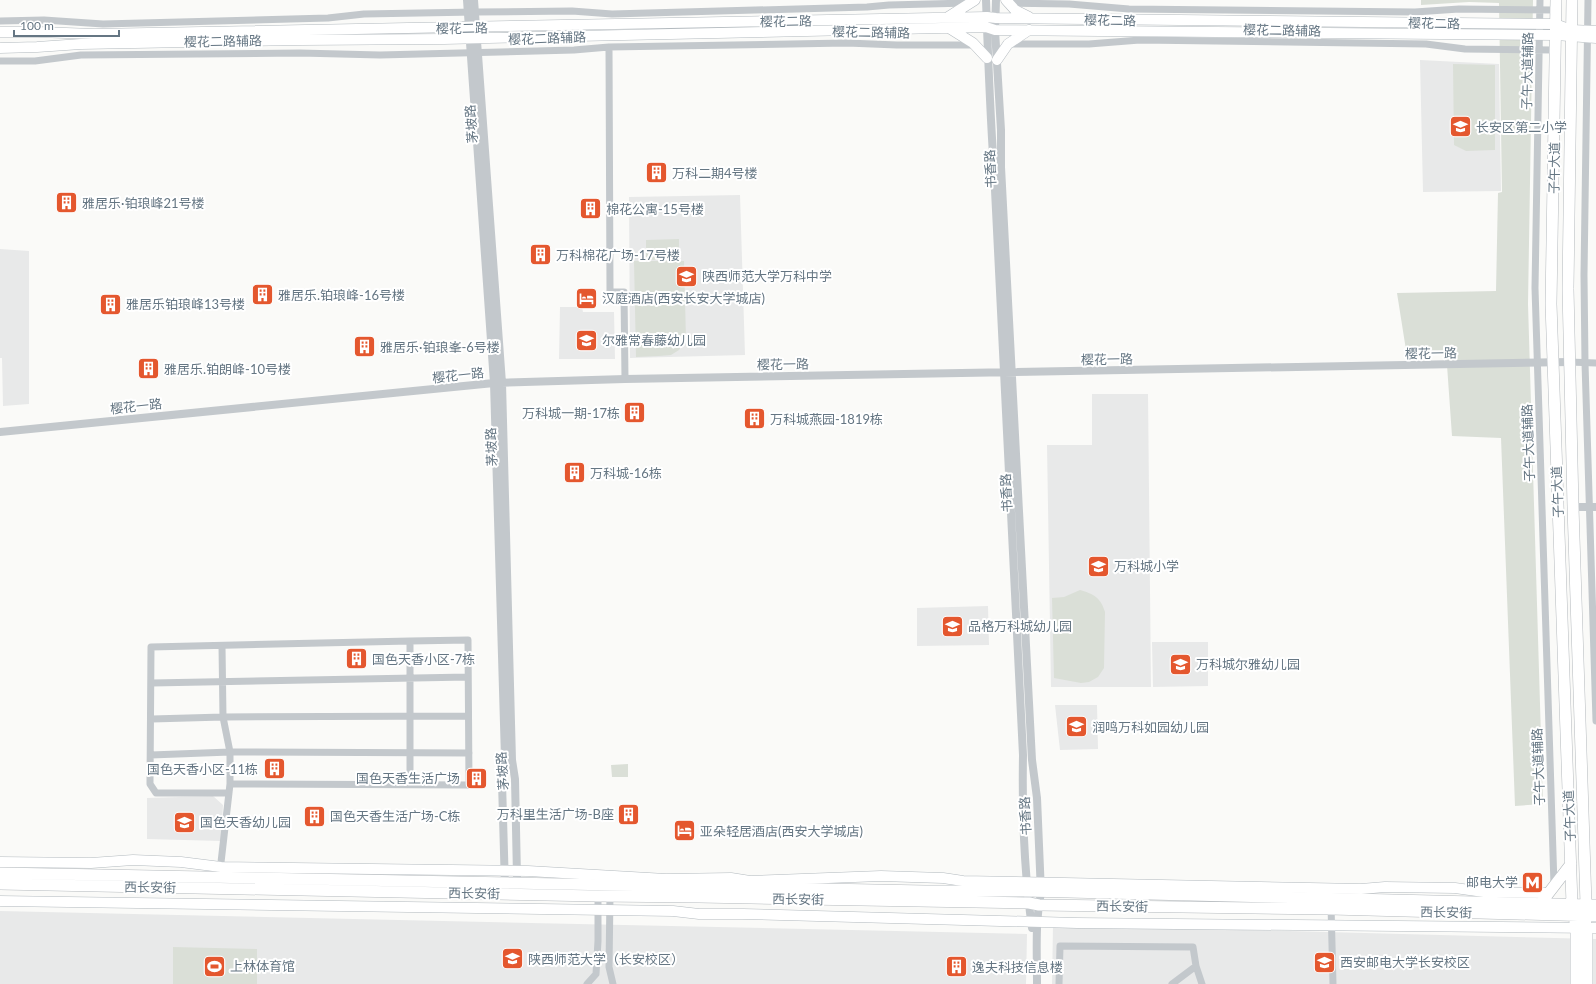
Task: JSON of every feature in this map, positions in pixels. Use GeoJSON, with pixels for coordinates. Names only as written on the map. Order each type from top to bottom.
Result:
{"type":"FeatureCollection","features":[{"type":"Feature","properties":{"kind":"main road","name":"子午大道"},"geometry":{"type":"LineString","coordinates":[[1572,0],[1568,289],[1569,362],[1585,910],[1587,928],[1587,984]]}},
{"type":"Feature","properties":{"kind":"main road"},"geometry":{"type":"LineString","coordinates":[[974,1],[948,23],[992,59],[1008,44],[1029,30]]}},
{"type":"Feature","properties":{"kind":"main road"},"geometry":{"type":"LineString","coordinates":[[1007,1],[1015,10],[1032,19]]}},
{"type":"Feature","properties":{"kind":"main road","name":"子午大道"},"geometry":{"type":"LineString","coordinates":[[1555,5],[1556,50],[1551,304],[1572,904]]}},
{"type":"Feature","properties":{"kind":"main road","name":"樱花二路"},"geometry":{"type":"LineString","coordinates":[[0,32],[94,34],[473,28],[991,23],[1032,19],[1539,24],[1571,33],[1592,34]]}},
{"type":"Feature","properties":{"kind":"main road","name":"樱花二路"},"geometry":{"type":"LineString","coordinates":[[0,48],[128,43],[474,38],[948,23]]}},
{"type":"Feature","properties":{"kind":"main road","name":"樱花二路"},"geometry":{"type":"LineString","coordinates":[[991,23],[1029,30],[1539,35],[1556,30]]}},
{"type":"Feature","properties":{"kind":"main road"},"geometry":{"type":"LineString","coordinates":[[0,862],[91,863],[133,860],[181,862],[220,872],[517,870],[666,879],[724,878],[750,881],[881,876],[943,878],[1027,887]]}},
{"type":"Feature","properties":{"kind":"main road"},"geometry":{"type":"LineString","coordinates":[[1541,903],[1570,864]]}},
{"type":"Feature","properties":{"kind":"main road"},"geometry":{"type":"LineString","coordinates":[[1585,871],[1596,880]]}},
{"type":"Feature","properties":{"kind":"main road","name":"西长安街"},"geometry":{"type":"LineString","coordinates":[[0,873],[220,872],[505,888]]}},
{"type":"Feature","properties":{"kind":"main road","name":"西长安街"},"geometry":{"type":"LineString","coordinates":[[0,884],[505,888],[1027,887],[1331,904],[1585,910]]}},
{"type":"Feature","properties":{"kind":"main road"},"geometry":{"type":"LineString","coordinates":[[1041,888],[1385,887],[1455,888],[1484,892],[1551,889]]}},
{"type":"Feature","properties":{"kind":"main road","name":"西长安街"},"geometry":{"type":"LineString","coordinates":[[518,888],[598,896],[1034,904],[1541,903],[1572,904],[1596,916]]}},
{"type":"Feature","properties":{"kind":"main road"},"geometry":{"type":"LineString","coordinates":[[0,901],[673,911],[724,915],[750,914],[1035,922],[1587,928]]}},
{"type":"Feature","properties":{"kind":"main road","name":"子午大道"},"geometry":{"type":"LineString","coordinates":[[1576,984],[1587,928]]}},
{"type":"Feature","properties":{"kind":"street","name":"茅坡路"},"geometry":{"type":"LineString","coordinates":[[467,0],[471,12],[474,38],[498,383],[512,760],[515,779],[518,888]]}},
{"type":"Feature","properties":{"kind":"street","name":"茅坡路"},"geometry":{"type":"LineString","coordinates":[[471,12],[474,0]]}},
{"type":"Feature","properties":{"kind":"street","name":"书香路"},"geometry":{"type":"LineString","coordinates":[[986,0],[991,23],[1008,372],[1032,760],[1037,798],[1041,888],[1034,904]]}},
{"type":"Feature","properties":{"kind":"street","name":"书香路"},"geometry":{"type":"LineString","coordinates":[[991,23],[996,0]]}},
{"type":"Feature","properties":{"kind":"street","name":"子午大道辅路"},"geometry":{"type":"LineString","coordinates":[[1540,0],[1535,288],[1551,889]]}},
{"type":"Feature","properties":{"kind":"street"},"geometry":{"type":"LineString","coordinates":[[1588,0],[1592,34],[1584,275],[1585,363],[1593,507],[1596,721]]}},
{"type":"Feature","properties":{"kind":"street","name":"樱花二路辅路"},"geometry":{"type":"LineString","coordinates":[[0,21],[44,20],[103,24],[328,18],[364,14],[572,11],[612,14],[867,7],[974,1]]}},
{"type":"Feature","properties":{"kind":"street","name":"樱花二路辅路"},"geometry":{"type":"LineString","coordinates":[[1007,1],[1129,9],[1415,12],[1459,9],[1540,10],[1555,5]]}},
{"type":"Feature","properties":{"kind":"street","name":"樱花二路辅路"},"geometry":{"type":"LineString","coordinates":[[1008,44],[1089,44],[1140,40],[1426,44],[1465,49],[1556,50]]}},
{"type":"Feature","properties":{"kind":"street","name":"樱花二路辅路"},"geometry":{"type":"LineString","coordinates":[[0,61],[35,61],[81,55],[300,53],[380,55],[574,50],[609,47],[847,43],[897,45],[975,45]]}},
{"type":"Feature","properties":{"kind":"street"},"geometry":{"type":"LineString","coordinates":[[609,47],[610,292],[624,292],[625,379]]}},
{"type":"Feature","properties":{"kind":"street"},"geometry":{"type":"LineString","coordinates":[[1569,362],[1596,363]]}},
{"type":"Feature","properties":{"kind":"street","name":"樱花一路"},"geometry":{"type":"LineString","coordinates":[[0,432],[498,383],[625,379],[1569,362]]}},
{"type":"Feature","properties":{"kind":"street","name":"书香路"},"geometry":{"type":"LineString","coordinates":[[1008,372],[1023,755],[1022,794],[1027,887],[1034,904],[1037,984]]}},
{"type":"Feature","properties":{"kind":"street","name":"茅坡路"},"geometry":{"type":"LineString","coordinates":[[498,383],[505,758],[502,782],[505,888]]}},
{"type":"Feature","properties":{"kind":"street"},"geometry":{"type":"LineString","coordinates":[[1573,507],[1593,507]]}},
{"type":"Feature","properties":{"kind":"street"},"geometry":{"type":"LineString","coordinates":[[229,793],[156,793],[150,784],[152,647],[468,640],[469,785],[230,784]]}},
{"type":"Feature","properties":{"kind":"street"},"geometry":{"type":"LineString","coordinates":[[410,641],[410,784]]}},
{"type":"Feature","properties":{"kind":"street"},"geometry":{"type":"LineString","coordinates":[[220,872],[230,784],[230,752],[223,717],[222,646]]}},
{"type":"Feature","properties":{"kind":"street"},"geometry":{"type":"LineString","coordinates":[[152,683],[468,677]]}},
{"type":"Feature","properties":{"kind":"street"},"geometry":{"type":"LineString","coordinates":[[152,719],[223,717],[468,716]]}},
{"type":"Feature","properties":{"kind":"street"},"geometry":{"type":"LineString","coordinates":[[151,755],[230,752],[469,753]]}},
{"type":"Feature","properties":{"kind":"street"},"geometry":{"type":"LineString","coordinates":[[504,844],[516,844]]}},
{"type":"Feature","properties":{"kind":"street"},"geometry":{"type":"LineString","coordinates":[[587,984],[596,974],[598,896]]}},
{"type":"Feature","properties":{"kind":"street"},"geometry":{"type":"LineString","coordinates":[[610,896],[609,967],[613,984]]}},
{"type":"Feature","properties":{"kind":"street"},"geometry":{"type":"LineString","coordinates":[[1331,904],[1333,984]]}},
{"type":"Feature","properties":{"kind":"street","name":"书香路"},"geometry":{"type":"LineString","coordinates":[[1033,984],[1035,922]]}},
{"type":"Feature","properties":{"kind":"street"},"geometry":{"type":"LineString","coordinates":[[1059,984],[1060,946],[1193,947],[1196,966],[1202,984]]}},
{"type":"Feature","properties":{"kind":"street"},"geometry":{"type":"LineString","coordinates":[[1172,984],[1196,966]]}},
{"type":"Feature","properties":{"kind":"shaded area"},"geometry":{"type":"Polygon","coordinates":[[[1421,0],[1533,0],[1528,304],[1543,804],[1515,806],[1501,438],[1452,436],[1446,351],[1406,350],[1397,293],[1496,291],[1498,193],[1502,192],[1499,3],[1469,2],[1421,5],[1421,0]]]}},
{"type":"Feature","properties":{"kind":"shaded area","name":"长安区第二小学"},"geometry":{"type":"Polygon","coordinates":[[[1420,60],[1499,64],[1501,191],[1423,192],[1420,60]]]}},
{"type":"Feature","properties":{"kind":"shaded area"},"geometry":{"type":"Polygon","coordinates":[[[1453,64],[1495,65],[1495,150],[1466,151],[1454,145],[1453,64]]]}},
{"type":"Feature","properties":{"kind":"shaded area","name":"陕西师范大学万科中学"},"geometry":{"type":"Polygon","coordinates":[[[740,195],[745,355],[630,358],[629,197],[740,195]]]}},
{"type":"Feature","properties":{"kind":"shaded area"},"geometry":{"type":"Polygon","coordinates":[[[679,239],[679,259],[646,260],[646,240],[679,239]]]}},
{"type":"Feature","properties":{"kind":"shaded area"},"geometry":{"type":"Polygon","coordinates":[[[0,249],[29,251],[29,404],[3,406],[2,358],[0,358],[0,249]]]}},
{"type":"Feature","properties":{"kind":"shaded area"},"geometry":{"type":"Polygon","coordinates":[[[634,261],[684,261],[686,339],[679,350],[671,355],[636,357],[634,261]]]}},
{"type":"Feature","properties":{"kind":"shaded area","name":"尔雅常春藤幼儿园"},"geometry":{"type":"Polygon","coordinates":[[[560,307],[582,307],[583,312],[614,312],[615,359],[559,359],[560,307]]]}},
{"type":"Feature","properties":{"kind":"shaded area","name":"万科城小学"},"geometry":{"type":"Polygon","coordinates":[[[1092,394],[1148,394],[1151,687],[1051,687],[1047,445],[1092,445],[1092,394]]]}},
{"type":"Feature","properties":{"kind":"shaded area"},"geometry":{"type":"Polygon","coordinates":[[[1080,590],[1096,597],[1101,603],[1105,612],[1104,668],[1098,677],[1089,682],[1081,683],[1054,678],[1052,598],[1064,597],[1080,590]]]}},
{"type":"Feature","properties":{"kind":"shaded area","name":"品格万科城幼儿园"},"geometry":{"type":"Polygon","coordinates":[[[988,606],[989,645],[917,646],[917,608],[988,606]]]}},
{"type":"Feature","properties":{"kind":"shaded area","name":"万科城尔雅幼儿园"},"geometry":{"type":"Polygon","coordinates":[[[1152,642],[1208,642],[1208,686],[1153,687],[1152,642]]]}},
{"type":"Feature","properties":{"kind":"shaded area","name":"润鸣万科如园幼儿园"},"geometry":{"type":"Polygon","coordinates":[[[1055,705],[1097,705],[1098,749],[1060,750],[1055,705]]]}},
{"type":"Feature","properties":{"kind":"shaded area"},"geometry":{"type":"Polygon","coordinates":[[[628,764],[628,777],[612,777],[611,765],[628,764]]]}},
{"type":"Feature","properties":{"kind":"shaded area","name":"国色天香幼儿园"},"geometry":{"type":"Polygon","coordinates":[[[213,796],[223,805],[221,841],[147,839],[147,798],[213,796]]]}},
{"type":"Feature","properties":{"kind":"shaded area","name":"陕西师范大学（长安校区）"},"geometry":{"type":"Polygon","coordinates":[[[0,911],[1027,934],[1026,984],[0,984],[0,911]]]}},
{"type":"Feature","properties":{"kind":"shaded area","name":"西安邮电大学长安校区"},"geometry":{"type":"Polygon","coordinates":[[[1053,925],[1596,939],[1596,984],[1052,984],[1053,925]]]}},
{"type":"Feature","properties":{"kind":"shaded area","name":"上林体育馆"},"geometry":{"type":"Polygon","coordinates":[[[173,947],[257,949],[257,984],[173,984],[173,947]]]}},
{"type":"Feature","properties":{"kind":"place","name":"长安区第二小学"},"geometry":{"type":"Point","coordinates":[1461,127]}},
{"type":"Feature","properties":{"kind":"place","name":"万科二期4号楼"},"geometry":{"type":"Point","coordinates":[656,173]}},
{"type":"Feature","properties":{"kind":"place","name":"雅居乐·铂琅峰21号楼"},"geometry":{"type":"Point","coordinates":[67,203]}},
{"type":"Feature","properties":{"kind":"place","name":"棉花公寓-15号楼"},"geometry":{"type":"Point","coordinates":[590,209]}},
{"type":"Feature","properties":{"kind":"place","name":"万科棉花广场-17号楼"},"geometry":{"type":"Point","coordinates":[541,255]}},
{"type":"Feature","properties":{"kind":"place","name":"陕西师范大学万科中学"},"geometry":{"type":"Point","coordinates":[686,276]}},
{"type":"Feature","properties":{"kind":"place","name":"雅居乐.铂琅峰-16号楼"},"geometry":{"type":"Point","coordinates":[262,295]}},
{"type":"Feature","properties":{"kind":"place","name":"汉庭酒店(西安长安大学城店)"},"geometry":{"type":"Point","coordinates":[586,298]}},
{"type":"Feature","properties":{"kind":"place","name":"雅居乐铂琅峰13号楼"},"geometry":{"type":"Point","coordinates":[110,304]}},
{"type":"Feature","properties":{"kind":"place","name":"尔雅常春藤幼儿园"},"geometry":{"type":"Point","coordinates":[587,340]}},
{"type":"Feature","properties":{"kind":"place","name":"雅居乐·铂琅峯-6号楼"},"geometry":{"type":"Point","coordinates":[364,347]}},
{"type":"Feature","properties":{"kind":"place","name":"雅居乐.铂朗峰-10号楼"},"geometry":{"type":"Point","coordinates":[149,369]}},
{"type":"Feature","properties":{"kind":"place","name":"万科城一期-17栋"},"geometry":{"type":"Point","coordinates":[635,413]}},
{"type":"Feature","properties":{"kind":"place","name":"万科城燕园-1819栋"},"geometry":{"type":"Point","coordinates":[754,419]}},
{"type":"Feature","properties":{"kind":"place","name":"万科城-16栋"},"geometry":{"type":"Point","coordinates":[575,473]}},
{"type":"Feature","properties":{"kind":"place","name":"万科城小学"},"geometry":{"type":"Point","coordinates":[1099,566]}},
{"type":"Feature","properties":{"kind":"place","name":"品格万科城幼儿园"},"geometry":{"type":"Point","coordinates":[953,626]}},
{"type":"Feature","properties":{"kind":"place","name":"国色天香小区-7栋"},"geometry":{"type":"Point","coordinates":[357,659]}},
{"type":"Feature","properties":{"kind":"place","name":"万科城尔雅幼儿园"},"geometry":{"type":"Point","coordinates":[1180,664]}},
{"type":"Feature","properties":{"kind":"place","name":"润鸣万科如园幼儿园"},"geometry":{"type":"Point","coordinates":[1077,727]}},
{"type":"Feature","properties":{"kind":"place","name":"国色天香小区-11栋"},"geometry":{"type":"Point","coordinates":[274,769]}},
{"type":"Feature","properties":{"kind":"place","name":"国色天香生活广场"},"geometry":{"type":"Point","coordinates":[476,778]}},
{"type":"Feature","properties":{"kind":"place","name":"万科里生活广场-B座"},"geometry":{"type":"Point","coordinates":[629,814]}},
{"type":"Feature","properties":{"kind":"place","name":"国色天香生活广场-C栋"},"geometry":{"type":"Point","coordinates":[314,816]}},
{"type":"Feature","properties":{"kind":"place","name":"国色天香幼儿园"},"geometry":{"type":"Point","coordinates":[184,822]}},
{"type":"Feature","properties":{"kind":"place","name":"亚朵轻居酒店(西安大学城店)"},"geometry":{"type":"Point","coordinates":[684,831]}},
{"type":"Feature","properties":{"kind":"place","name":"邮电大学"},"geometry":{"type":"Point","coordinates":[1533,882]}},
{"type":"Feature","properties":{"kind":"place","name":"陕西师范大学（长安校区）"},"geometry":{"type":"Point","coordinates":[513,959]}},
{"type":"Feature","properties":{"kind":"place","name":"西安邮电大学长安校区"},"geometry":{"type":"Point","coordinates":[1324,962]}},
{"type":"Feature","properties":{"kind":"place","name":"上林体育馆"},"geometry":{"type":"Point","coordinates":[215,966]}},
{"type":"Feature","properties":{"kind":"place","name":"逸夫科技信息楼"},"geometry":{"type":"Point","coordinates":[956,967]}}]}
